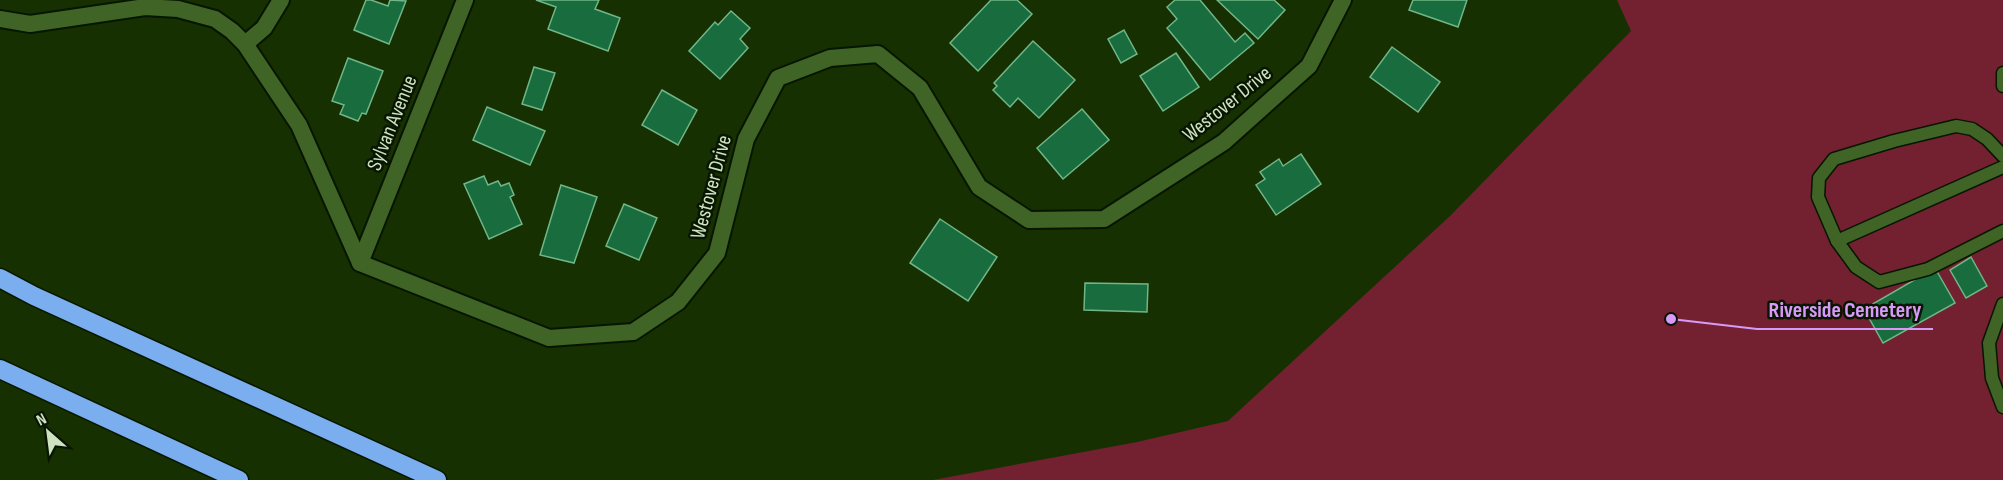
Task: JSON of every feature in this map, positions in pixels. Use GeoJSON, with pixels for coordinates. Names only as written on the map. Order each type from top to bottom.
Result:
{"type":"FeatureCollection","features":[{"type":"Feature","properties":{"kind":"highway"},"geometry":{"type":"LineString","coordinates":[[0,278],[34,296],[437,480]]}},
{"type":"Feature","properties":{"kind":"highway"},"geometry":{"type":"LineString","coordinates":[[0,369],[239,480]]}},
{"type":"Feature","properties":{"kind":"street"},"geometry":{"type":"LineString","coordinates":[[245,44],[264,28],[281,0]]}},
{"type":"Feature","properties":{"kind":"street","name":"Sylvan Avenue"},"geometry":{"type":"LineString","coordinates":[[360,263],[465,0]]}},
{"type":"Feature","properties":{"kind":"street","name":"Westover Drive"},"geometry":{"type":"LineString","coordinates":[[360,263],[549,338],[633,332],[678,302],[717,254],[746,139],[778,78],[830,57],[878,54],[920,88],[980,187],[1029,220],[1104,219],[1224,142],[1309,66],[1343,0]]}},
{"type":"Feature","properties":{"kind":"street"},"geometry":{"type":"LineString","coordinates":[[0,19],[30,24],[145,7],[178,9],[215,19],[245,44],[299,124],[360,263]]}},
{"type":"Feature","properties":{"kind":"lane"},"geometry":{"type":"LineString","coordinates":[[2003,73],[2003,86]]}},
{"type":"Feature","properties":{"kind":"lane"},"geometry":{"type":"LineString","coordinates":[[2003,156],[1987,139],[1972,129],[1956,126],[1834,159],[1819,178],[1818,197],[1837,241],[1856,267],[1880,282],[1928,269],[2003,231]]}},
{"type":"Feature","properties":{"kind":"lane"},"geometry":{"type":"LineString","coordinates":[[1837,241],[2003,167]]}},
{"type":"Feature","properties":{"kind":"lane"},"geometry":{"type":"LineString","coordinates":[[2003,304],[1989,343],[1992,378],[2003,407]]}},
{"type":"Feature","properties":{"kind":"shaded area"},"geometry":{"type":"Polygon","coordinates":[[[1617,0],[2003,0],[2003,480],[933,480],[1137,442],[1228,421],[1450,216],[1631,31],[1617,0]]]}},
{"type":"Feature","properties":{"kind":"building"},"geometry":{"type":"Polygon","coordinates":[[[366,0],[388,6],[390,0],[406,1],[389,44],[354,30],[366,0]]]}},
{"type":"Feature","properties":{"kind":"building"},"geometry":{"type":"Polygon","coordinates":[[[536,0],[599,0],[595,9],[620,18],[608,51],[548,29],[556,7],[536,0]]]}},
{"type":"Feature","properties":{"kind":"building"},"geometry":{"type":"Polygon","coordinates":[[[991,0],[1017,0],[1032,14],[978,71],[950,43],[991,0]]]}},
{"type":"Feature","properties":{"kind":"building"},"geometry":{"type":"Polygon","coordinates":[[[1175,0],[1200,0],[1235,42],[1245,33],[1254,43],[1210,80],[1167,28],[1177,19],[1167,7],[1175,0]]]}},
{"type":"Feature","properties":{"kind":"building"},"geometry":{"type":"Polygon","coordinates":[[[1217,0],[1274,0],[1285,10],[1258,39],[1217,0]]]}},
{"type":"Feature","properties":{"kind":"building"},"geometry":{"type":"Polygon","coordinates":[[[1413,0],[1467,0],[1458,27],[1409,10],[1413,0]]]}},
{"type":"Feature","properties":{"kind":"building"},"geometry":{"type":"Polygon","coordinates":[[[731,11],[750,28],[740,39],[748,48],[720,79],[689,51],[715,22],[718,25],[731,11]]]}},
{"type":"Feature","properties":{"kind":"building"},"geometry":{"type":"Polygon","coordinates":[[[1124,30],[1137,54],[1121,63],[1108,39],[1124,30]]]}},
{"type":"Feature","properties":{"kind":"building"},"geometry":{"type":"Polygon","coordinates":[[[1033,41],[1075,80],[1039,118],[1018,98],[1010,107],[993,90],[997,86],[994,83],[1033,41]]]}},
{"type":"Feature","properties":{"kind":"building"},"geometry":{"type":"Polygon","coordinates":[[[1392,47],[1440,82],[1418,112],[1370,77],[1392,47]]]}},
{"type":"Feature","properties":{"kind":"building"},"geometry":{"type":"Polygon","coordinates":[[[1176,53],[1199,87],[1163,111],[1140,76],[1176,53]]]}},
{"type":"Feature","properties":{"kind":"building"},"geometry":{"type":"Polygon","coordinates":[[[348,58],[383,71],[366,114],[362,113],[358,121],[340,114],[344,105],[332,101],[348,58]]]}},
{"type":"Feature","properties":{"kind":"building"},"geometry":{"type":"Polygon","coordinates":[[[534,67],[555,73],[542,110],[522,104],[534,67]]]}},
{"type":"Feature","properties":{"kind":"building"},"geometry":{"type":"Polygon","coordinates":[[[662,90],[697,110],[678,145],[642,125],[662,90]]]}},
{"type":"Feature","properties":{"kind":"building"},"geometry":{"type":"Polygon","coordinates":[[[487,107],[545,131],[530,165],[473,140],[487,107]]]}},
{"type":"Feature","properties":{"kind":"building"},"geometry":{"type":"Polygon","coordinates":[[[1082,109],[1109,140],[1063,179],[1037,148],[1082,109]]]}},
{"type":"Feature","properties":{"kind":"building"},"geometry":{"type":"Polygon","coordinates":[[[1301,154],[1321,184],[1276,215],[1256,185],[1265,179],[1260,172],[1279,159],[1283,166],[1301,154]]]}},
{"type":"Feature","properties":{"kind":"building"},"geometry":{"type":"Polygon","coordinates":[[[484,176],[488,185],[498,181],[501,186],[509,183],[514,195],[510,197],[522,224],[489,239],[464,184],[484,176]]]}},
{"type":"Feature","properties":{"kind":"building"},"geometry":{"type":"Polygon","coordinates":[[[561,185],[597,197],[574,263],[540,255],[561,185]]]}},
{"type":"Feature","properties":{"kind":"building"},"geometry":{"type":"Polygon","coordinates":[[[624,204],[657,218],[639,260],[606,246],[624,204]]]}},
{"type":"Feature","properties":{"kind":"building"},"geometry":{"type":"Polygon","coordinates":[[[940,219],[997,257],[968,301],[910,263],[940,219]]]}},
{"type":"Feature","properties":{"kind":"building"},"geometry":{"type":"Polygon","coordinates":[[[1971,257],[1987,286],[1966,298],[1950,270],[1971,257]]]}},
{"type":"Feature","properties":{"kind":"building"},"geometry":{"type":"Polygon","coordinates":[[[1935,268],[1955,303],[1883,343],[1864,309],[1935,268]]]}},
{"type":"Feature","properties":{"kind":"building"},"geometry":{"type":"Polygon","coordinates":[[[1085,283],[1148,284],[1147,312],[1084,310],[1085,283]]]}},
{"type":"Feature","properties":{"kind":"place","name":"Riverside Cemetery"},"geometry":{"type":"Point","coordinates":[1671,319]}}]}
